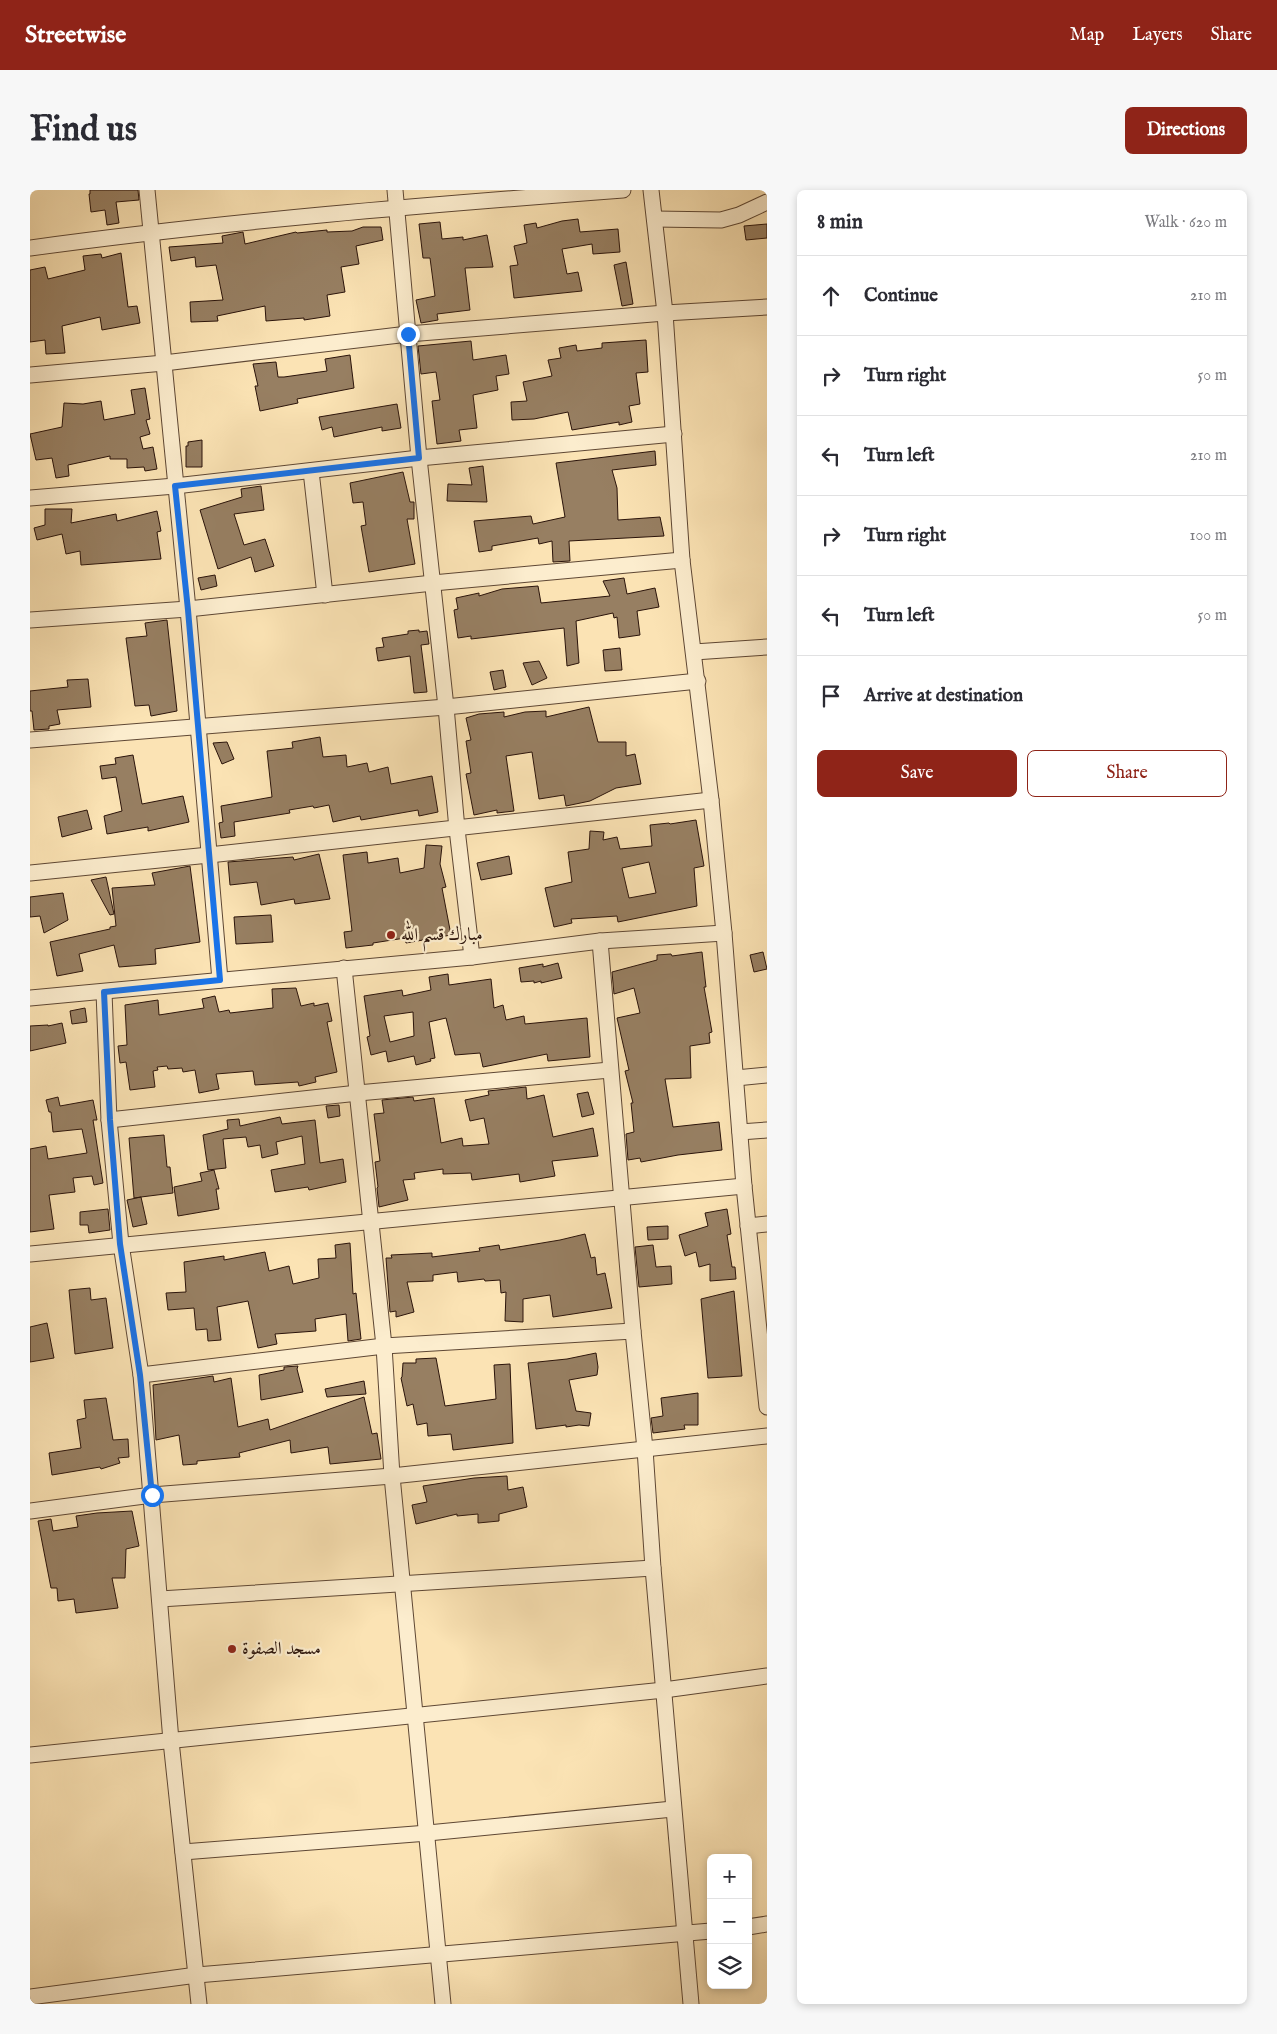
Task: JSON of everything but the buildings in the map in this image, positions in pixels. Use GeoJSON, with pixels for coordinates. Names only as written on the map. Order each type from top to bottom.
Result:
{"type":"FeatureCollection","features":[{"type":"Feature","properties":{"kind":"street"},"geometry":{"type":"LineString","coordinates":[[147,190],[188,610],[220,980]]}},
{"type":"Feature","properties":{"kind":"street"},"geometry":{"type":"LineString","coordinates":[[394,190],[419,458],[472,957]]}},
{"type":"Feature","properties":{"kind":"street"},"geometry":{"type":"LineString","coordinates":[[30,248],[150,232],[396,208],[623,190]]}},
{"type":"Feature","properties":{"kind":"street"},"geometry":{"type":"LineString","coordinates":[[651,190],[666,314],[682,560],[711,800],[748,1226],[761,1282],[767,1407]]}},
{"type":"Feature","properties":{"kind":"street"},"geometry":{"type":"LineString","coordinates":[[655,219],[721,220],[739,215],[767,202]]}},
{"type":"Feature","properties":{"kind":"street"},"geometry":{"type":"LineString","coordinates":[[30,375],[164,363],[408,334],[767,307]]}},
{"type":"Feature","properties":{"kind":"street"},"geometry":{"type":"LineString","coordinates":[[30,498],[175,486],[419,458],[674,434]]}},
{"type":"Feature","properties":{"kind":"street"},"geometry":{"type":"LineString","coordinates":[[311,470],[325,595]]}},
{"type":"Feature","properties":{"kind":"street"},"geometry":{"type":"LineString","coordinates":[[30,620],[188,610],[433,583],[682,560]]}},
{"type":"Feature","properties":{"kind":"street"},"geometry":{"type":"LineString","coordinates":[[694,652],[767,647]]}},
{"type":"Feature","properties":{"kind":"street"},"geometry":{"type":"LineString","coordinates":[[30,740],[446,708],[698,681]]}},
{"type":"Feature","properties":{"kind":"street"},"geometry":{"type":"LineString","coordinates":[[30,873],[711,800]]}},
{"type":"Feature","properties":{"kind":"street"},"geometry":{"type":"LineString","coordinates":[[30,998],[472,957],[600,941],[724,933]]}},
{"type":"Feature","properties":{"kind":"street"},"geometry":{"type":"LineString","coordinates":[[600,941],[633,1331],[645,1449],[652,1568],[691,2004]]}},
{"type":"Feature","properties":{"kind":"street"},"geometry":{"type":"LineString","coordinates":[[344,968],[384,1346],[392,1476],[428,1833],[443,2004]]}},
{"type":"Feature","properties":{"kind":"street"},"geometry":{"type":"LineString","coordinates":[[104,992],[110,1120],[120,1244],[140,1375],[152,1495],[171,1741],[199,2004]]}},
{"type":"Feature","properties":{"kind":"street"},"geometry":{"type":"LineString","coordinates":[[110,1120],[358,1093],[610,1070]]}},
{"type":"Feature","properties":{"kind":"street"},"geometry":{"type":"LineString","coordinates":[[736,1078],[767,1075]]}},
{"type":"Feature","properties":{"kind":"street"},"geometry":{"type":"LineString","coordinates":[[740,1132],[767,1130]]}},
{"type":"Feature","properties":{"kind":"street"},"geometry":{"type":"LineString","coordinates":[[30,1254],[371,1220],[744,1186]]}},
{"type":"Feature","properties":{"kind":"street"},"geometry":{"type":"LineString","coordinates":[[748,1226],[767,1224]]}},
{"type":"Feature","properties":{"kind":"street"},"geometry":{"type":"LineString","coordinates":[[140,1375],[384,1346],[633,1331]]}},
{"type":"Feature","properties":{"kind":"street"},"geometry":{"type":"LineString","coordinates":[[30,1512],[152,1495],[392,1476],[767,1436]]}},
{"type":"Feature","properties":{"kind":"street"},"geometry":{"type":"LineString","coordinates":[[160,1599],[652,1568]]}},
{"type":"Feature","properties":{"kind":"street"},"geometry":{"type":"LineString","coordinates":[[30,1754],[664,1690],[767,1676]]}},
{"type":"Feature","properties":{"kind":"street"},"geometry":{"type":"LineString","coordinates":[[183,1852],[428,1833],[673,1809]]}},
{"type":"Feature","properties":{"kind":"street"},"geometry":{"type":"LineString","coordinates":[[752,1926],[767,1924]]}},
{"type":"Feature","properties":{"kind":"street"},"geometry":{"type":"LineString","coordinates":[[30,1997],[197,1975],[707,1931]]}},
{"type":"Feature","properties":{"kind":"place","name":"مبارك قسم الله"},"geometry":{"type":"Point","coordinates":[391,935]}},
{"type":"Feature","properties":{"kind":"place","name":"مسجد الصفوة"},"geometry":{"type":"Point","coordinates":[232,1649]}},
{"type":"Feature","properties":{"kind":"route"},"geometry":{"type":"LineString","coordinates":[[152,1495],[140,1375],[120,1244],[110,1120],[104,992],[220,980],[188,610],[175,486],[419,458],[408,334]]}}]}
